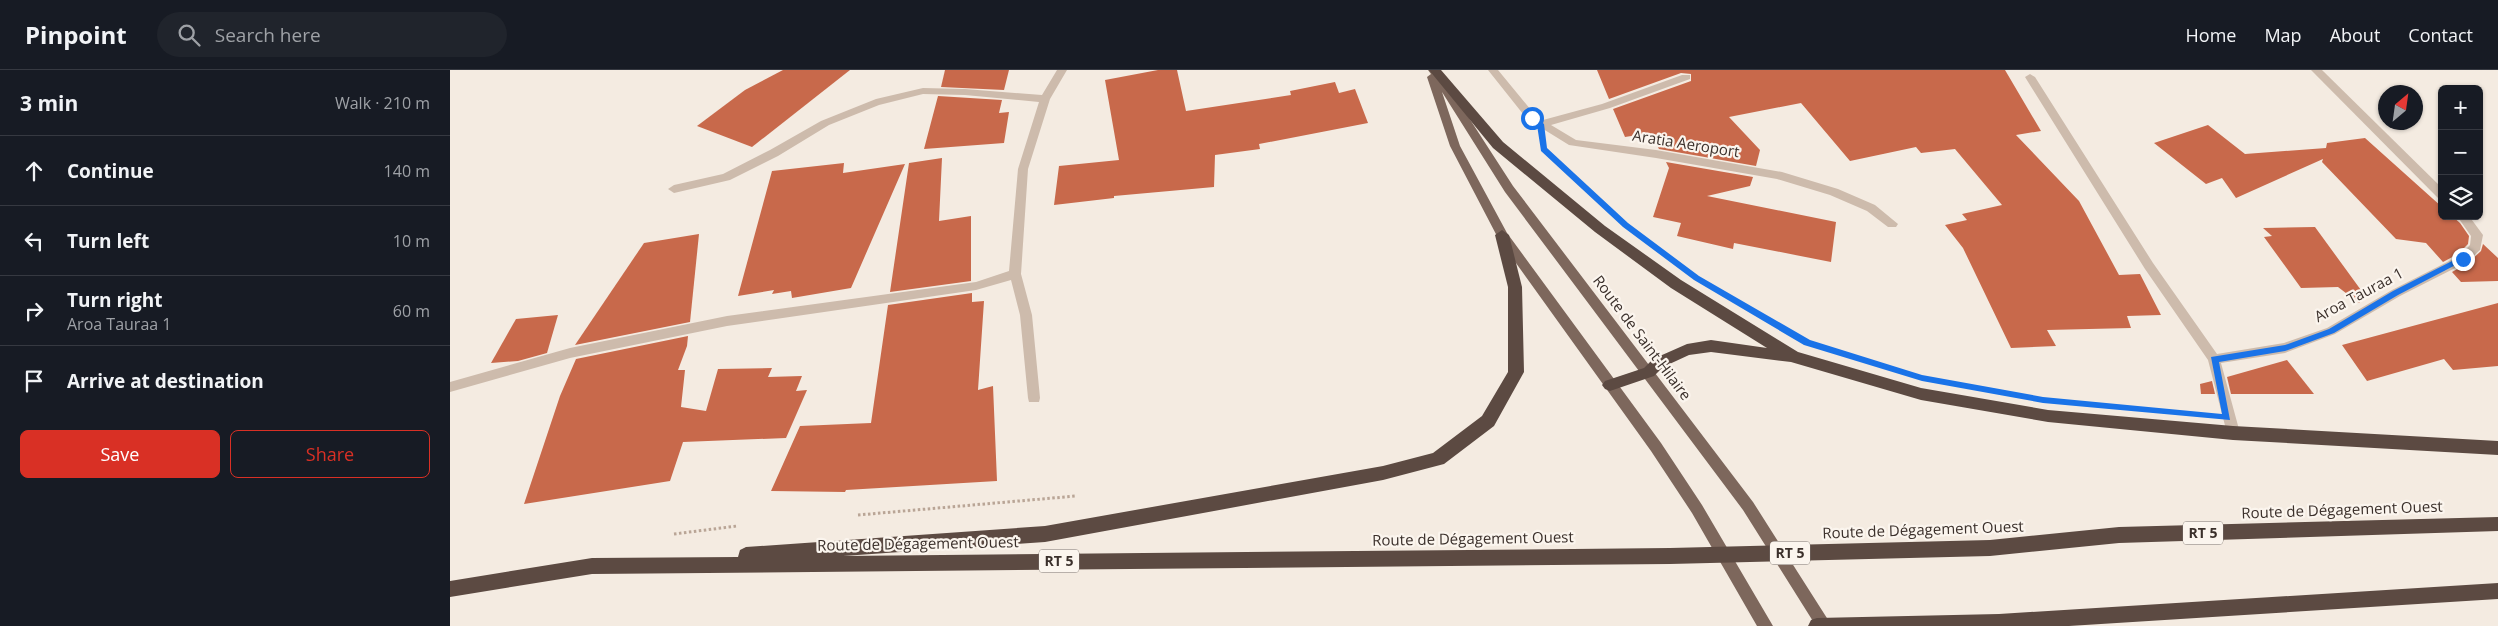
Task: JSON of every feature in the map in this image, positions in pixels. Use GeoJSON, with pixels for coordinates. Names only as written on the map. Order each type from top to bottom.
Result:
{"type":"FeatureCollection","features":[{"type":"Feature","properties":{"kind":"highway"},"geometry":{"type":"LineString","coordinates":[[1432,70],[1498,144],[1600,230],[1676,284],[1793,357]]}},
{"type":"Feature","properties":{"kind":"highway"},"geometry":{"type":"LineString","coordinates":[[592,566],[1044,534],[1383,473],[1438,459],[1488,421],[1516,372],[1514,287],[1502,235]]}},
{"type":"Feature","properties":{"kind":"highway"},"geometry":{"type":"LineString","coordinates":[[1610,384],[1649,372],[1658,363],[1688,350],[1711,346],[1793,357],[1921,394],[2048,416],[2233,433],[2498,448]]}},
{"type":"Feature","properties":{"kind":"highway","name":"Route de Dégagement Ouest"},"geometry":{"type":"LineString","coordinates":[[450,589],[592,566],[1670,556],[1990,548],[2119,536],[2498,524]]}},
{"type":"Feature","properties":{"kind":"highway"},"geometry":{"type":"LineString","coordinates":[[1817,626],[1999,622],[2498,591]]}},
{"type":"Feature","properties":{"kind":"main road"},"geometry":{"type":"LineString","coordinates":[[1432,70],[1455,146],[1502,235],[1697,508],[1765,626]]}},
{"type":"Feature","properties":{"kind":"main road","name":"Route de Saint-Hilaire"},"geometry":{"type":"LineString","coordinates":[[1432,70],[1509,189],[1649,372],[1748,506],[1824,626]]}},
{"type":"Feature","properties":{"kind":"street"},"geometry":{"type":"LineString","coordinates":[[1034,398],[1026,315],[1015,274],[1024,169],[1045,99],[1062,70]]}},
{"type":"Feature","properties":{"kind":"street","name":"Aratia Aeroport"},"geometry":{"type":"LineString","coordinates":[[1494,70],[1532,118],[1573,143],[1656,154],[1778,174],[1834,192],[1870,208],[1892,224]]}},
{"type":"Feature","properties":{"kind":"street"},"geometry":{"type":"LineString","coordinates":[[2316,70],[2438,191]]}},
{"type":"Feature","properties":{"kind":"street"},"geometry":{"type":"LineString","coordinates":[[1541,124],[1606,106],[1686,77]]}},
{"type":"Feature","properties":{"kind":"street"},"geometry":{"type":"LineString","coordinates":[[2030,77],[2149,266],[2214,359],[2233,433]]}},
{"type":"Feature","properties":{"kind":"street"},"geometry":{"type":"LineString","coordinates":[[674,189],[726,177],[774,153],[825,123],[876,102],[923,91],[965,92],[1045,99]]}},
{"type":"Feature","properties":{"kind":"street","name":"Aroa Tauraa 1"},"geometry":{"type":"LineString","coordinates":[[2214,359],[2285,348],[2332,331],[2396,293],[2463,259],[2476,247],[2477,235],[2466,220]]}},
{"type":"Feature","properties":{"kind":"street"},"geometry":{"type":"LineString","coordinates":[[450,387],[570,353],[727,321],[976,286],[1015,274]]}},
{"type":"Feature","properties":{"kind":"path"},"geometry":{"type":"LineString","coordinates":[[849,516],[1084,495]]}},
{"type":"Feature","properties":{"kind":"path"},"geometry":{"type":"LineString","coordinates":[[673,534],[741,526]]}},
{"type":"Feature","properties":{"kind":"building"},"geometry":{"type":"Polygon","coordinates":[[[783,70],[850,70],[752,147],[697,126],[745,90],[783,70]]]}},
{"type":"Feature","properties":{"kind":"building"},"geometry":{"type":"Polygon","coordinates":[[[945,70],[1009,70],[1004,90],[941,87],[945,70]]]}},
{"type":"Feature","properties":{"kind":"building"},"geometry":{"type":"Polygon","coordinates":[[[1158,70],[1177,70],[1186,111],[1291,95],[1290,91],[1335,82],[1339,93],[1355,89],[1368,123],[1259,144],[1260,149],[1215,155],[1214,187],[1114,196],[1114,198],[1054,205],[1059,166],[1119,160],[1105,80],[1158,70]]]}},
{"type":"Feature","properties":{"kind":"building"},"geometry":{"type":"Polygon","coordinates":[[[1597,70],[2005,70],[2041,131],[2016,135],[2079,201],[2119,275],[2140,274],[2161,315],[2127,316],[2131,328],[2047,330],[2056,346],[2011,348],[1963,248],[1945,225],[1967,220],[1962,214],[2002,205],[1955,149],[1921,153],[1916,147],[1850,161],[1801,103],[1729,117],[1760,150],[1756,166],[1659,149],[1650,133],[1625,137],[1613,109],[1691,81],[1691,74],[1681,73],[1609,99],[1597,70]]]}},
{"type":"Feature","properties":{"kind":"building"},"geometry":{"type":"Polygon","coordinates":[[[938,96],[1002,100],[999,113],[1009,112],[1004,143],[924,149],[938,96]]]}},
{"type":"Feature","properties":{"kind":"building"},"geometry":{"type":"Polygon","coordinates":[[[2208,125],[2245,154],[2326,148],[2327,143],[2365,138],[2438,203],[2438,220],[2457,220],[2460,223],[2469,236],[2468,244],[2458,254],[2443,262],[2426,243],[2396,239],[2322,162],[2323,159],[2236,198],[2222,178],[2206,184],[2154,143],[2208,125]]]}},
{"type":"Feature","properties":{"kind":"building"},"geometry":{"type":"Polygon","coordinates":[[[942,158],[939,221],[971,216],[971,281],[890,292],[909,163],[942,158]]]}},
{"type":"Feature","properties":{"kind":"building"},"geometry":{"type":"Polygon","coordinates":[[[1666,162],[1753,177],[1750,186],[1707,196],[1836,222],[1831,262],[1734,243],[1733,249],[1677,236],[1681,223],[1653,217],[1669,168],[1666,162]]]}},
{"type":"Feature","properties":{"kind":"building"},"geometry":{"type":"Polygon","coordinates":[[[844,163],[843,173],[905,164],[851,288],[792,298],[791,291],[772,294],[774,290],[738,296],[772,171],[844,163]]]}},
{"type":"Feature","properties":{"kind":"building"},"geometry":{"type":"Polygon","coordinates":[[[2315,227],[2366,297],[2359,303],[2338,287],[2301,288],[2264,237],[2272,236],[2263,228],[2315,227]]]}},
{"type":"Feature","properties":{"kind":"building"},"geometry":{"type":"Polygon","coordinates":[[[699,234],[690,322],[575,345],[644,243],[699,234]]]}},
{"type":"Feature","properties":{"kind":"building"},"geometry":{"type":"Polygon","coordinates":[[[2483,244],[2498,258],[2498,281],[2461,282],[2452,272],[2468,263],[2481,251],[2483,244]]]}},
{"type":"Feature","properties":{"kind":"building"},"geometry":{"type":"Polygon","coordinates":[[[972,293],[972,302],[984,301],[978,390],[993,386],[997,481],[846,490],[845,492],[771,491],[800,426],[871,423],[888,305],[972,293]]]}},
{"type":"Feature","properties":{"kind":"building"},"geometry":{"type":"Polygon","coordinates":[[[2498,303],[2498,366],[2453,370],[2444,359],[2367,381],[2342,345],[2498,303]]]}},
{"type":"Feature","properties":{"kind":"building"},"geometry":{"type":"Polygon","coordinates":[[[558,315],[547,353],[518,361],[491,363],[516,319],[558,315]]]}},
{"type":"Feature","properties":{"kind":"building"},"geometry":{"type":"Polygon","coordinates":[[[688,336],[687,346],[678,370],[685,370],[681,407],[706,411],[718,369],[772,368],[768,377],[802,376],[796,391],[807,390],[786,438],[683,442],[670,481],[524,504],[560,396],[576,359],[688,336]]]}},
{"type":"Feature","properties":{"kind":"building"},"geometry":{"type":"Polygon","coordinates":[[[2287,360],[2314,394],[2231,394],[2227,377],[2287,360]]]}},
{"type":"Feature","properties":{"kind":"building"},"geometry":{"type":"Polygon","coordinates":[[[2212,381],[2215,394],[2201,394],[2200,384],[2212,381]]]}},
{"type":"Feature","properties":{"kind":"route"},"geometry":{"type":"LineString","coordinates":[[1532,118],[1541,124],[1544,149],[1625,225],[1696,278],[1807,342],[1922,378],[2043,400],[2227,418],[2214,359],[2285,348],[2332,331],[2396,293],[2463,259]]}}]}
